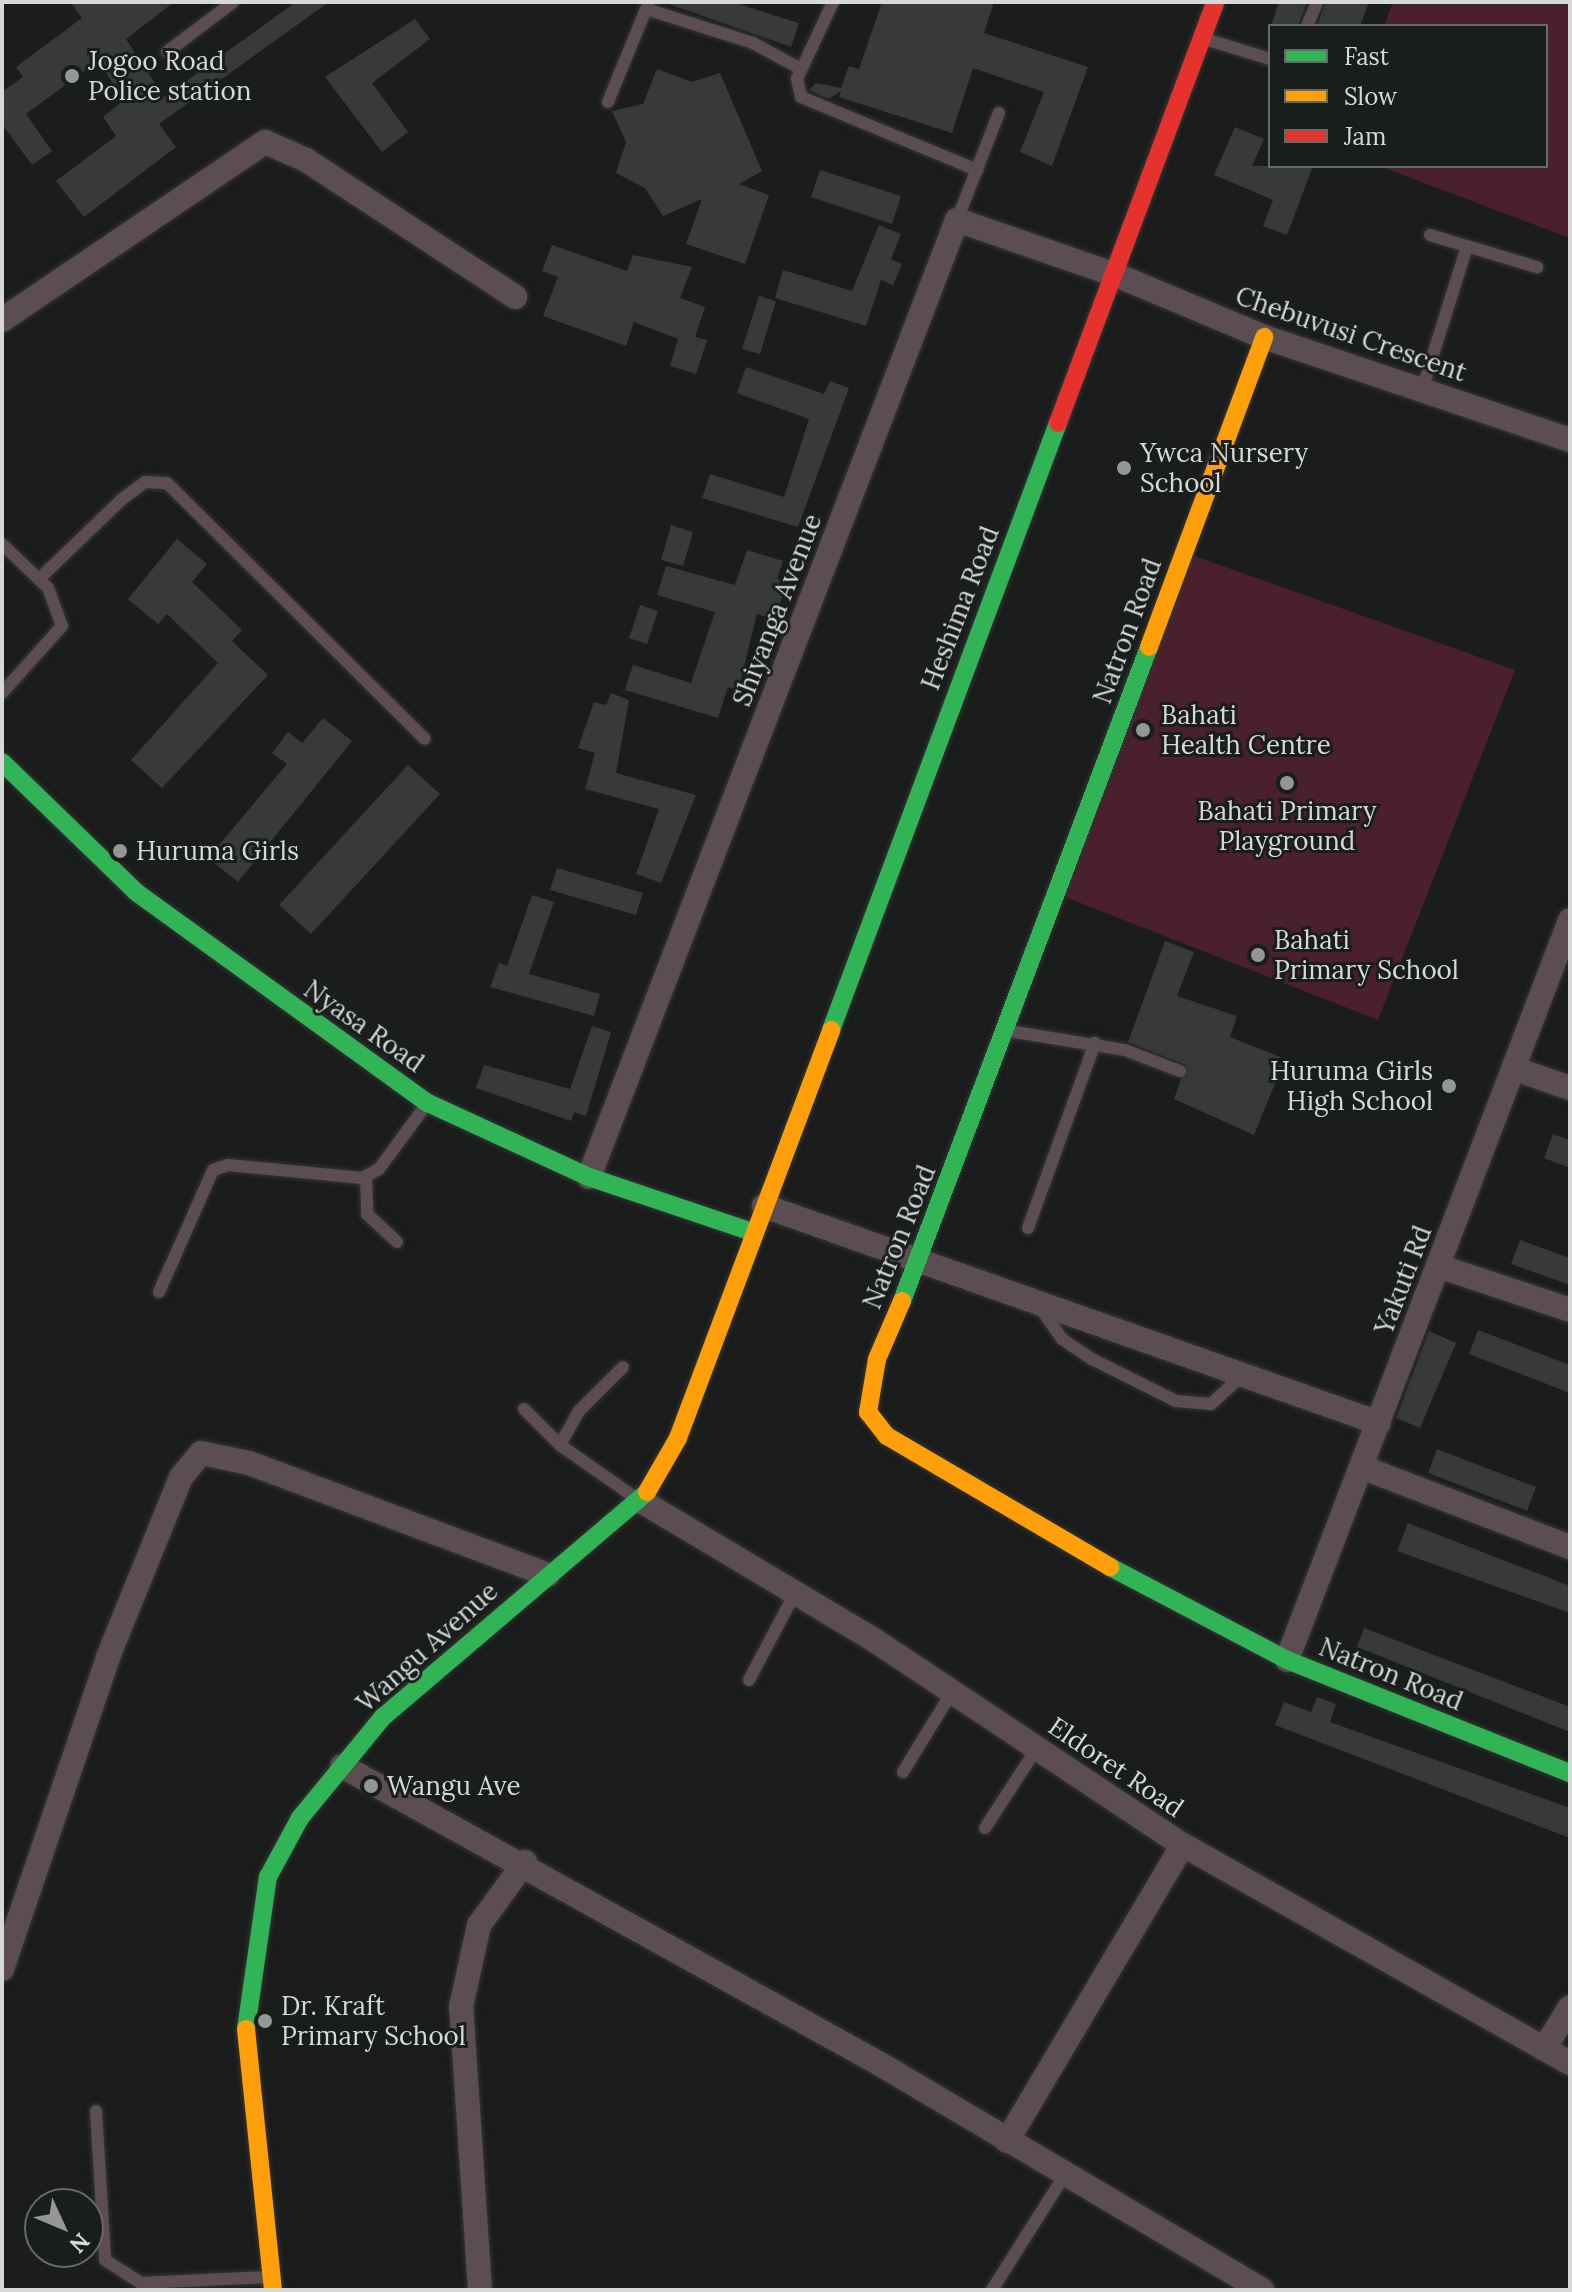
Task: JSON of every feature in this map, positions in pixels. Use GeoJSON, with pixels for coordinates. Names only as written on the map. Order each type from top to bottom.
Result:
{"type":"FeatureCollection","features":[{"type":"Feature","properties":{"kind":"street","name":"Heshima Road"},"geometry":{"type":"LineString","coordinates":[[755,1233],[1116,275],[1215,2]]}},
{"type":"Feature","properties":{"kind":"street"},"geometry":{"type":"LineString","coordinates":[[2,320],[232,157],[265,142],[306,160],[515,297]]}},
{"type":"Feature","properties":{"kind":"street"},"geometry":{"type":"LineString","coordinates":[[957,220],[1116,275]]}},
{"type":"Feature","properties":{"kind":"street","name":"Shiyanga Avenue"},"geometry":{"type":"LineString","coordinates":[[589,1177],[957,220]]}},
{"type":"Feature","properties":{"kind":"street","name":"Chebuvusi Crescent"},"geometry":{"type":"LineString","coordinates":[[1116,275],[1264,337],[1570,440]]}},
{"type":"Feature","properties":{"kind":"street","name":"Natron Road"},"geometry":{"type":"LineString","coordinates":[[1264,337],[922,1257],[874,1370],[874,1426],[1168,1601],[1287,1660],[1570,1773]]}},
{"type":"Feature","properties":{"kind":"street","name":"Nyasa Road"},"geometry":{"type":"LineString","coordinates":[[2,762],[136,892],[428,1103],[589,1177],[755,1233]]}},
{"type":"Feature","properties":{"kind":"street","name":"Yakuti Rd"},"geometry":{"type":"LineString","coordinates":[[1287,1660],[1364,1468],[1438,1266],[1518,1070],[1570,920]]}},
{"type":"Feature","properties":{"kind":"street"},"geometry":{"type":"LineString","coordinates":[[1518,1070],[1570,1088]]}},
{"type":"Feature","properties":{"kind":"street"},"geometry":{"type":"LineString","coordinates":[[764,1206],[1033,1296],[1379,1423]]}},
{"type":"Feature","properties":{"kind":"street","name":"Wangu Avenue"},"geometry":{"type":"LineString","coordinates":[[272,2284],[246,1996],[268,1877],[300,1818],[409,1692],[641,1501],[710,1364],[755,1233]]}},
{"type":"Feature","properties":{"kind":"street"},"geometry":{"type":"LineString","coordinates":[[1438,1266],[1570,1310]]}},
{"type":"Feature","properties":{"kind":"street"},"geometry":{"type":"LineString","coordinates":[[2,1969],[108,1657],[181,1477],[201,1453],[249,1463],[548,1575]]}},
{"type":"Feature","properties":{"kind":"street"},"geometry":{"type":"LineString","coordinates":[[1364,1468],[1570,1547]]}},
{"type":"Feature","properties":{"kind":"street","name":"Eldoret Road"},"geometry":{"type":"LineString","coordinates":[[641,1501],[952,1692],[1183,1845],[1570,2063]]}},
{"type":"Feature","properties":{"kind":"street"},"geometry":{"type":"LineString","coordinates":[[342,1766],[525,1862],[1262,2290]]}},
{"type":"Feature","properties":{"kind":"street"},"geometry":{"type":"LineString","coordinates":[[1007,2141],[1183,1845]]}},
{"type":"Feature","properties":{"kind":"street"},"geometry":{"type":"LineString","coordinates":[[480,2290],[461,2007],[479,1925],[525,1862]]}},
{"type":"Feature","properties":{"kind":"street"},"geometry":{"type":"LineString","coordinates":[[1544,2049],[1570,2007]]}},
{"type":"Feature","properties":{"kind":"lane"},"geometry":{"type":"LineString","coordinates":[[167,52],[233,2]]}},
{"type":"Feature","properties":{"kind":"lane"},"geometry":{"type":"LineString","coordinates":[[833,2],[801,69],[798,88],[811,106],[977,170]]}},
{"type":"Feature","properties":{"kind":"lane"},"geometry":{"type":"LineString","coordinates":[[1308,24],[1317,2]]}},
{"type":"Feature","properties":{"kind":"lane"},"geometry":{"type":"LineString","coordinates":[[608,102],[648,6],[753,43],[801,69]]}},
{"type":"Feature","properties":{"kind":"lane"},"geometry":{"type":"LineString","coordinates":[[1202,38],[1268,58]]}},
{"type":"Feature","properties":{"kind":"lane"},"geometry":{"type":"LineString","coordinates":[[957,220],[999,113]]}},
{"type":"Feature","properties":{"kind":"lane"},"geometry":{"type":"LineString","coordinates":[[1430,235],[1466,250],[1537,267]]}},
{"type":"Feature","properties":{"kind":"lane"},"geometry":{"type":"LineString","coordinates":[[1422,390],[1466,250]]}},
{"type":"Feature","properties":{"kind":"lane"},"geometry":{"type":"LineString","coordinates":[[39,579],[121,500],[145,482],[167,483],[425,739]]}},
{"type":"Feature","properties":{"kind":"lane"},"geometry":{"type":"LineString","coordinates":[[2,544],[39,579],[62,626],[2,693]]}},
{"type":"Feature","properties":{"kind":"lane"},"geometry":{"type":"LineString","coordinates":[[1006,1030],[1095,1043],[1180,1071]]}},
{"type":"Feature","properties":{"kind":"lane"},"geometry":{"type":"LineString","coordinates":[[1028,1228],[1095,1043]]}},
{"type":"Feature","properties":{"kind":"lane"},"geometry":{"type":"LineString","coordinates":[[397,1242],[367,1214],[366,1177],[428,1103]]}},
{"type":"Feature","properties":{"kind":"lane"},"geometry":{"type":"LineString","coordinates":[[159,1292],[217,1168],[366,1177]]}},
{"type":"Feature","properties":{"kind":"lane"},"geometry":{"type":"LineString","coordinates":[[1033,1296],[1062,1339],[1176,1401],[1211,1404],[1245,1373]]}},
{"type":"Feature","properties":{"kind":"lane"},"geometry":{"type":"LineString","coordinates":[[560,1445],[579,1411],[623,1367]]}},
{"type":"Feature","properties":{"kind":"lane"},"geometry":{"type":"LineString","coordinates":[[524,1409],[560,1445],[641,1501]]}},
{"type":"Feature","properties":{"kind":"lane"},"geometry":{"type":"LineString","coordinates":[[749,1680],[795,1593]]}},
{"type":"Feature","properties":{"kind":"lane"},"geometry":{"type":"LineString","coordinates":[[903,1772],[952,1692]]}},
{"type":"Feature","properties":{"kind":"lane"},"geometry":{"type":"LineString","coordinates":[[985,1828],[1037,1748]]}},
{"type":"Feature","properties":{"kind":"lane"},"geometry":{"type":"LineString","coordinates":[[96,2111],[105,2260],[141,2283],[272,2284]]}},
{"type":"Feature","properties":{"kind":"lane"},"geometry":{"type":"LineString","coordinates":[[992,2290],[1064,2176]]}},
{"type":"Feature","properties":{"kind":"shaded area"},"geometry":{"type":"Polygon","coordinates":[[[1393,2],[1570,2],[1570,238],[1384,168],[1548,168],[1548,24],[1385,24],[1393,2]]]}},
{"type":"Feature","properties":{"kind":"shaded area","name":"Bahati Primary Playground"},"geometry":{"type":"Polygon","coordinates":[[[1192,555],[1515,670],[1378,1020],[1060,895],[1192,555]]]}},
{"type":"Feature","properties":{"kind":"building"},"geometry":{"type":"Polygon","coordinates":[[[70,2],[174,2],[126,39],[164,97],[296,2],[329,2],[159,124],[176,147],[84,217],[56,181],[116,136],[103,117],[124,100],[98,61],[26,114],[52,151],[32,165],[2,124],[2,92],[23,77],[16,67],[82,18],[70,2]]]}},
{"type":"Feature","properties":{"kind":"building"},"geometry":{"type":"Polygon","coordinates":[[[663,2],[732,2],[799,23],[791,47],[663,2]]]}},
{"type":"Feature","properties":{"kind":"building"},"geometry":{"type":"Polygon","coordinates":[[[882,2],[994,2],[984,33],[1088,67],[1052,166],[1020,152],[1044,92],[973,68],[952,133],[839,97],[841,91],[829,99],[809,90],[816,83],[841,88],[849,66],[859,69],[882,2]]]}},
{"type":"Feature","properties":{"kind":"building"},"geometry":{"type":"Polygon","coordinates":[[[1279,2],[1307,2],[1299,24],[1272,24],[1279,2]]]}},
{"type":"Feature","properties":{"kind":"building"},"geometry":{"type":"Polygon","coordinates":[[[1326,2],[1369,2],[1361,24],[1318,24],[1326,2]]]}},
{"type":"Feature","properties":{"kind":"building"},"geometry":{"type":"Polygon","coordinates":[[[415,19],[430,39],[372,83],[408,132],[382,152],[325,77],[415,19]]]}},
{"type":"Feature","properties":{"kind":"building"},"geometry":{"type":"Polygon","coordinates":[[[657,69],[692,82],[720,73],[762,171],[739,184],[769,195],[745,264],[686,244],[702,199],[663,216],[645,188],[616,173],[626,142],[612,111],[643,104],[657,69]]]}},
{"type":"Feature","properties":{"kind":"building"},"geometry":{"type":"Polygon","coordinates":[[[1235,127],[1264,139],[1252,166],[1312,168],[1287,235],[1263,226],[1273,200],[1214,175],[1235,127]]]}},
{"type":"Feature","properties":{"kind":"building"},"geometry":{"type":"Polygon","coordinates":[[[820,170],[901,196],[892,224],[811,197],[820,170]]]}},
{"type":"Feature","properties":{"kind":"building"},"geometry":{"type":"Polygon","coordinates":[[[879,225],[901,234],[891,259],[902,264],[893,285],[881,280],[866,326],[775,298],[783,270],[852,291],[879,225]]]}},
{"type":"Feature","properties":{"kind":"building"},"geometry":{"type":"Polygon","coordinates":[[[552,245],[627,271],[633,255],[692,267],[680,298],[705,307],[695,337],[707,340],[696,374],[670,366],[678,339],[634,322],[626,346],[543,316],[558,277],[542,271],[552,245]]]}},
{"type":"Feature","properties":{"kind":"building"},"geometry":{"type":"Polygon","coordinates":[[[759,296],[776,301],[760,354],[742,349],[759,296]]]}},
{"type":"Feature","properties":{"kind":"building"},"geometry":{"type":"Polygon","coordinates":[[[746,367],[824,394],[830,381],[849,388],[798,527],[702,498],[710,474],[784,497],[809,419],[737,393],[746,367]]]}},
{"type":"Feature","properties":{"kind":"building"},"geometry":{"type":"Polygon","coordinates":[[[671,525],[693,532],[683,566],[661,560],[671,525]]]}},
{"type":"Feature","properties":{"kind":"building"},"geometry":{"type":"Polygon","coordinates":[[[177,539],[207,564],[192,582],[242,630],[232,641],[268,675],[162,788],[131,760],[218,663],[167,614],[158,624],[128,599],[177,539]]]}},
{"type":"Feature","properties":{"kind":"building"},"geometry":{"type":"Polygon","coordinates":[[[747,550],[783,561],[777,579],[787,582],[775,619],[757,614],[738,691],[728,687],[718,718],[625,690],[633,665],[691,683],[715,612],[657,595],[666,566],[735,585],[747,550]]]}},
{"type":"Feature","properties":{"kind":"building"},"geometry":{"type":"Polygon","coordinates":[[[640,605],[658,611],[647,644],[629,638],[640,605]]]}},
{"type":"Feature","properties":{"kind":"building"},"geometry":{"type":"Polygon","coordinates":[[[611,693],[629,700],[616,773],[696,795],[661,883],[636,874],[659,809],[585,789],[595,753],[578,748],[594,702],[606,705],[611,693]]]}},
{"type":"Feature","properties":{"kind":"building"},"geometry":{"type":"Polygon","coordinates":[[[323,718],[352,741],[238,882],[208,858],[287,764],[272,753],[288,732],[302,743],[323,718]]]}},
{"type":"Feature","properties":{"kind":"building"},"geometry":{"type":"Polygon","coordinates":[[[408,765],[440,794],[311,934],[279,905],[408,765]]]}},
{"type":"Feature","properties":{"kind":"building"},"geometry":{"type":"Polygon","coordinates":[[[557,868],[643,893],[636,915],[550,890],[557,868]]]}},
{"type":"Feature","properties":{"kind":"building"},"geometry":{"type":"Polygon","coordinates":[[[532,895],[554,902],[529,974],[600,994],[594,1016],[490,987],[499,963],[507,966],[532,895]]]}},
{"type":"Feature","properties":{"kind":"building"},"geometry":{"type":"Polygon","coordinates":[[[1165,941],[1194,952],[1177,996],[1237,1016],[1230,1037],[1285,1059],[1254,1135],[1174,1099],[1186,1065],[1128,1042],[1165,941]]]}},
{"type":"Feature","properties":{"kind":"building"},"geometry":{"type":"Polygon","coordinates":[[[592,1026],[611,1032],[586,1116],[574,1112],[571,1121],[476,1088],[484,1065],[570,1089],[592,1026]]]}},
{"type":"Feature","properties":{"kind":"building"},"geometry":{"type":"Polygon","coordinates":[[[1553,1134],[1570,1140],[1570,1168],[1544,1158],[1553,1134]]]}},
{"type":"Feature","properties":{"kind":"building"},"geometry":{"type":"Polygon","coordinates":[[[1520,1240],[1570,1258],[1570,1285],[1511,1264],[1520,1240]]]}},
{"type":"Feature","properties":{"kind":"building"},"geometry":{"type":"Polygon","coordinates":[[[1478,1330],[1570,1365],[1570,1393],[1469,1354],[1478,1330]]]}},
{"type":"Feature","properties":{"kind":"building"},"geometry":{"type":"Polygon","coordinates":[[[1429,1331],[1456,1343],[1420,1428],[1396,1418],[1429,1331]]]}},
{"type":"Feature","properties":{"kind":"building"},"geometry":{"type":"Polygon","coordinates":[[[1437,1449],[1536,1487],[1527,1511],[1428,1473],[1437,1449]]]}},
{"type":"Feature","properties":{"kind":"building"},"geometry":{"type":"Polygon","coordinates":[[[1408,1523],[1570,1586],[1570,1613],[1397,1551],[1408,1523]]]}},
{"type":"Feature","properties":{"kind":"building"},"geometry":{"type":"Polygon","coordinates":[[[1364,1628],[1570,1707],[1570,1732],[1357,1647],[1364,1628]]]}},
{"type":"Feature","properties":{"kind":"building"},"geometry":{"type":"Polygon","coordinates":[[[1317,1697],[1336,1704],[1330,1722],[1570,1808],[1570,1838],[1275,1725],[1284,1702],[1311,1712],[1317,1697]]]}},
{"type":"Feature","properties":{"kind":"traffic: fast"},"geometry":{"type":"LineString","coordinates":[[831,1030],[1058,423]]}},
{"type":"Feature","properties":{"kind":"traffic: fast"},"geometry":{"type":"LineString","coordinates":[[902,1301],[1149,647]]}},
{"type":"Feature","properties":{"kind":"traffic: fast"},"geometry":{"type":"LineString","coordinates":[[2,762],[136,892],[428,1103],[589,1177],[755,1233]]}},
{"type":"Feature","properties":{"kind":"traffic: fast"},"geometry":{"type":"LineString","coordinates":[[246,2029],[268,1877],[300,1818],[383,1717],[647,1492]]}},
{"type":"Feature","properties":{"kind":"traffic: fast"},"geometry":{"type":"LineString","coordinates":[[1110,1567],[1287,1660],[1570,1773]]}},
{"type":"Feature","properties":{"kind":"traffic: slow"},"geometry":{"type":"LineString","coordinates":[[1149,647],[1264,337]]}},
{"type":"Feature","properties":{"kind":"traffic: slow"},"geometry":{"type":"LineString","coordinates":[[647,1492],[678,1438],[831,1030]]}},
{"type":"Feature","properties":{"kind":"traffic: slow"},"geometry":{"type":"LineString","coordinates":[[902,1301],[877,1359],[868,1412],[887,1436],[1110,1567]]}},
{"type":"Feature","properties":{"kind":"traffic: slow"},"geometry":{"type":"LineString","coordinates":[[246,2029],[273,2290]]}},
{"type":"Feature","properties":{"kind":"traffic: jam"},"geometry":{"type":"LineString","coordinates":[[1058,423],[1215,2]]}},
{"type":"Feature","properties":{"kind":"place","name":"Jogoo Road Police station"},"geometry":{"type":"Point","coordinates":[72,76]}},
{"type":"Feature","properties":{"kind":"place","name":"Ywca Nursery School"},"geometry":{"type":"Point","coordinates":[1124,468]}},
{"type":"Feature","properties":{"kind":"place","name":"Bahati Health Centre"},"geometry":{"type":"Point","coordinates":[1143,730]}},
{"type":"Feature","properties":{"kind":"place","name":"Bahati Primary Playground"},"geometry":{"type":"Point","coordinates":[1287,783]}},
{"type":"Feature","properties":{"kind":"place","name":"Huruma Girls"},"geometry":{"type":"Point","coordinates":[120,851]}},
{"type":"Feature","properties":{"kind":"place","name":"Bahati Primary School"},"geometry":{"type":"Point","coordinates":[1258,955]}},
{"type":"Feature","properties":{"kind":"place","name":"Huruma Girls High School"},"geometry":{"type":"Point","coordinates":[1449,1086]}},
{"type":"Feature","properties":{"kind":"place","name":"Wangu Ave"},"geometry":{"type":"Point","coordinates":[371,1786]}},
{"type":"Feature","properties":{"kind":"place","name":"Dr. Kraft Primary School"},"geometry":{"type":"Point","coordinates":[265,2021]}}]}
